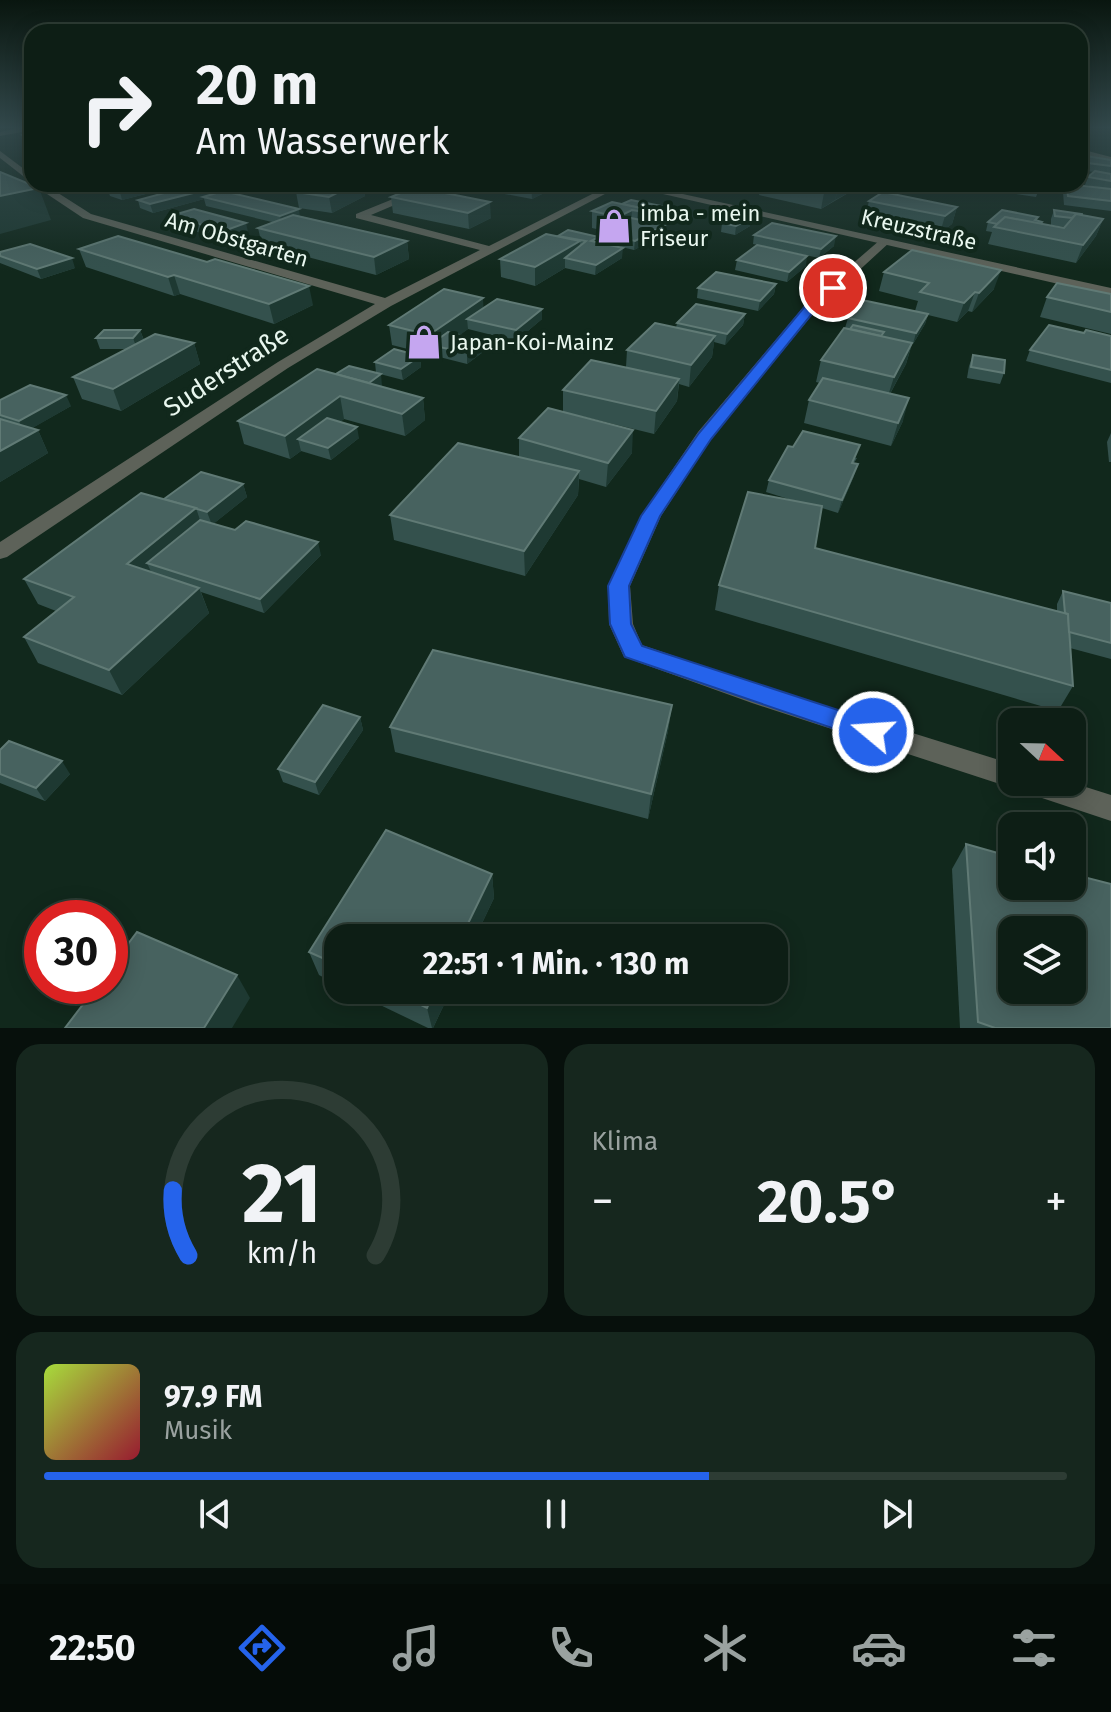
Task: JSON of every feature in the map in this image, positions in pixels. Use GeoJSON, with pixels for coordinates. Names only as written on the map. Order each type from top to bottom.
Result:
{"type":"FeatureCollection","features":[{"type":"Feature","properties":{"kind":"street"},"geometry":{"type":"LineString","coordinates":[[1088,191],[1111,195]]}},
{"type":"Feature","properties":{"kind":"street","name":"Am Obstgarten"},"geometry":{"type":"LineString","coordinates":[[50,192],[87,216],[386,303]]}},
{"type":"Feature","properties":{"kind":"street"},"geometry":{"type":"LineString","coordinates":[[419,192],[360,216],[488,249]]}},
{"type":"Feature","properties":{"kind":"street","name":"Suderstraße"},"geometry":{"type":"LineString","coordinates":[[0,552],[244,390],[386,303],[605,192]]}},
{"type":"Feature","properties":{"kind":"street","name":"Kreuzstraße"},"geometry":{"type":"LineString","coordinates":[[657,192],[1111,292]]}},
{"type":"Feature","properties":{"kind":"street"},"geometry":{"type":"LineString","coordinates":[[884,242],[811,307],[704,436],[651,516],[619,586],[621,624],[633,651],[761,696],[998,772]]}},
{"type":"Feature","properties":{"kind":"street"},"geometry":{"type":"LineString","coordinates":[[1074,796],[1111,808]]}},
{"type":"Feature","properties":{"kind":"building"},"geometry":{"type":"Polygon","coordinates":[[[0,175],[24,182],[24,191],[0,196],[0,175]]]}},
{"type":"Feature","properties":{"kind":"building"},"geometry":{"type":"Polygon","coordinates":[[[1111,175],[1111,181],[1088,177],[1111,175]]]}},
{"type":"Feature","properties":{"kind":"building"},"geometry":{"type":"Polygon","coordinates":[[[1088,186],[1111,189],[1111,201],[1068,196],[1067,192],[1088,192],[1088,186]]]}},
{"type":"Feature","properties":{"kind":"building"},"geometry":{"type":"Polygon","coordinates":[[[168,192],[197,192],[150,204],[138,200],[168,192]]]}},
{"type":"Feature","properties":{"kind":"building"},"geometry":{"type":"Polygon","coordinates":[[[227,192],[299,209],[280,216],[203,197],[227,192]]]}},
{"type":"Feature","properties":{"kind":"building"},"geometry":{"type":"Polygon","coordinates":[[[296,192],[339,192],[329,197],[296,192]]]}},
{"type":"Feature","properties":{"kind":"building"},"geometry":{"type":"Polygon","coordinates":[[[403,192],[440,192],[490,202],[468,213],[391,197],[403,192]]]}},
{"type":"Feature","properties":{"kind":"building"},"geometry":{"type":"Polygon","coordinates":[[[883,192],[957,207],[945,216],[869,201],[883,192]]]}},
{"type":"Feature","properties":{"kind":"building"},"geometry":{"type":"Polygon","coordinates":[[[631,200],[661,206],[640,216],[641,208],[622,204],[631,200]]]}},
{"type":"Feature","properties":{"kind":"building"},"geometry":{"type":"Polygon","coordinates":[[[612,202],[641,208],[618,217],[592,211],[612,202]]]}},
{"type":"Feature","properties":{"kind":"building"},"geometry":{"type":"Polygon","coordinates":[[[194,209],[246,223],[224,231],[170,216],[194,209]]]}},
{"type":"Feature","properties":{"kind":"building"},"geometry":{"type":"Polygon","coordinates":[[[1002,210],[1038,217],[1035,220],[1042,222],[1005,217],[997,224],[988,222],[1002,210]]]}},
{"type":"Feature","properties":{"kind":"building"},"geometry":{"type":"Polygon","coordinates":[[[1054,210],[1082,215],[1076,214],[1072,218],[1055,216],[1054,210]]]}},
{"type":"Feature","properties":{"kind":"building"},"geometry":{"type":"Polygon","coordinates":[[[1076,214],[1103,219],[1083,245],[994,227],[1005,217],[1064,228],[1076,214]]]}},
{"type":"Feature","properties":{"kind":"building"},"geometry":{"type":"Polygon","coordinates":[[[293,215],[407,241],[374,257],[258,228],[293,215]]]}},
{"type":"Feature","properties":{"kind":"building"},"geometry":{"type":"Polygon","coordinates":[[[737,215],[751,218],[736,226],[722,223],[737,215]]]}},
{"type":"Feature","properties":{"kind":"building"},"geometry":{"type":"Polygon","coordinates":[[[631,218],[665,225],[635,241],[602,233],[631,218]]]}},
{"type":"Feature","properties":{"kind":"building"},"geometry":{"type":"Polygon","coordinates":[[[772,223],[836,236],[821,249],[754,235],[772,223]]]}},
{"type":"Feature","properties":{"kind":"building"},"geometry":{"type":"Polygon","coordinates":[[[568,230],[599,237],[591,241],[623,248],[596,265],[565,258],[586,241],[558,236],[568,230]]]}},
{"type":"Feature","properties":{"kind":"building"},"geometry":{"type":"Polygon","coordinates":[[[546,234],[580,241],[535,267],[500,259],[546,234]]]}},
{"type":"Feature","properties":{"kind":"building"},"geometry":{"type":"Polygon","coordinates":[[[118,236],[207,262],[215,259],[309,286],[269,304],[79,249],[118,236]]]}},
{"type":"Feature","properties":{"kind":"building"},"geometry":{"type":"Polygon","coordinates":[[[30,244],[72,258],[37,269],[0,256],[0,252],[30,244]]]}},
{"type":"Feature","properties":{"kind":"building"},"geometry":{"type":"Polygon","coordinates":[[[757,245],[807,256],[789,272],[737,260],[757,245]]]}},
{"type":"Feature","properties":{"kind":"building"},"geometry":{"type":"Polygon","coordinates":[[[912,250],[1001,270],[979,293],[975,292],[964,303],[920,292],[929,283],[884,272],[912,250]]]}},
{"type":"Feature","properties":{"kind":"building"},"geometry":{"type":"Polygon","coordinates":[[[716,272],[776,284],[760,301],[698,288],[716,272]]]}},
{"type":"Feature","properties":{"kind":"building"},"geometry":{"type":"Polygon","coordinates":[[[1057,283],[1111,294],[1111,312],[1047,297],[1057,283]]]}},
{"type":"Feature","properties":{"kind":"building"},"geometry":{"type":"Polygon","coordinates":[[[444,289],[483,298],[429,335],[389,325],[444,289]]]}},
{"type":"Feature","properties":{"kind":"building"},"geometry":{"type":"Polygon","coordinates":[[[497,299],[542,309],[516,330],[467,319],[497,299]]]}},
{"type":"Feature","properties":{"kind":"building"},"geometry":{"type":"Polygon","coordinates":[[[862,300],[928,314],[916,333],[848,318],[862,300]]]}},
{"type":"Feature","properties":{"kind":"building"},"geometry":{"type":"Polygon","coordinates":[[[696,304],[745,314],[727,334],[677,323],[696,304]]]}},
{"type":"Feature","properties":{"kind":"building"},"geometry":{"type":"Polygon","coordinates":[[[655,323],[715,336],[691,365],[627,350],[655,323]]]}},
{"type":"Feature","properties":{"kind":"building"},"geometry":{"type":"Polygon","coordinates":[[[853,325],[884,332],[881,336],[850,329],[853,325]]]}},
{"type":"Feature","properties":{"kind":"building"},"geometry":{"type":"Polygon","coordinates":[[[1049,325],[1111,336],[1111,370],[1030,350],[1049,325]]]}},
{"type":"Feature","properties":{"kind":"building"},"geometry":{"type":"Polygon","coordinates":[[[844,328],[912,343],[894,377],[821,360],[844,328]]]}},
{"type":"Feature","properties":{"kind":"building"},"geometry":{"type":"Polygon","coordinates":[[[104,330],[140,330],[133,338],[96,338],[104,330]]]}},
{"type":"Feature","properties":{"kind":"building"},"geometry":{"type":"Polygon","coordinates":[[[448,332],[483,341],[467,353],[430,345],[448,332]]]}},
{"type":"Feature","properties":{"kind":"building"},"geometry":{"type":"Polygon","coordinates":[[[155,334],[194,343],[113,389],[73,377],[155,334]]]}},
{"type":"Feature","properties":{"kind":"building"},"geometry":{"type":"Polygon","coordinates":[[[394,349],[420,356],[401,369],[375,362],[394,349]]]}},
{"type":"Feature","properties":{"kind":"building"},"geometry":{"type":"Polygon","coordinates":[[[973,355],[1005,360],[1004,373],[971,367],[973,355]]]}},
{"type":"Feature","properties":{"kind":"building"},"geometry":{"type":"Polygon","coordinates":[[[591,360],[679,379],[656,411],[563,390],[591,360]]]}},
{"type":"Feature","properties":{"kind":"building"},"geometry":{"type":"Polygon","coordinates":[[[349,366],[381,374],[369,383],[336,374],[349,366]]]}},
{"type":"Feature","properties":{"kind":"building"},"geometry":{"type":"Polygon","coordinates":[[[317,369],[423,398],[402,414],[340,396],[285,436],[238,421],[317,369]]]}},
{"type":"Feature","properties":{"kind":"building"},"geometry":{"type":"Polygon","coordinates":[[[823,378],[909,398],[898,423],[809,400],[823,378]]]}},
{"type":"Feature","properties":{"kind":"building"},"geometry":{"type":"Polygon","coordinates":[[[30,385],[66,395],[19,421],[0,415],[0,400],[30,385]]]}},
{"type":"Feature","properties":{"kind":"building"},"geometry":{"type":"Polygon","coordinates":[[[548,408],[633,430],[608,463],[519,438],[548,408]]]}},
{"type":"Feature","properties":{"kind":"building"},"geometry":{"type":"Polygon","coordinates":[[[327,418],[357,427],[328,448],[298,439],[327,418]]]}},
{"type":"Feature","properties":{"kind":"building"},"geometry":{"type":"Polygon","coordinates":[[[0,419],[38,430],[0,451],[0,419]]]}},
{"type":"Feature","properties":{"kind":"building"},"geometry":{"type":"Polygon","coordinates":[[[803,431],[860,445],[852,463],[858,464],[842,500],[769,480],[788,446],[793,447],[803,431]]]}},
{"type":"Feature","properties":{"kind":"building"},"geometry":{"type":"Polygon","coordinates":[[[458,443],[579,471],[524,551],[390,515],[458,443]]]}},
{"type":"Feature","properties":{"kind":"building"},"geometry":{"type":"Polygon","coordinates":[[[201,472],[243,484],[207,512],[164,499],[201,472]]]}},
{"type":"Feature","properties":{"kind":"building"},"geometry":{"type":"Polygon","coordinates":[[[748,492],[822,506],[815,548],[1068,614],[1073,686],[719,585],[748,492]]]}},
{"type":"Feature","properties":{"kind":"building"},"geometry":{"type":"Polygon","coordinates":[[[141,493],[196,508],[127,564],[199,588],[109,670],[24,637],[74,597],[24,579],[141,493]]]}},
{"type":"Feature","properties":{"kind":"building"},"geometry":{"type":"Polygon","coordinates":[[[200,520],[235,530],[246,521],[318,542],[260,599],[147,563],[200,520]]]}},
{"type":"Feature","properties":{"kind":"building"},"geometry":{"type":"Polygon","coordinates":[[[1063,591],[1111,603],[1111,643],[1069,632],[1063,591]]]}},
{"type":"Feature","properties":{"kind":"building"},"geometry":{"type":"Polygon","coordinates":[[[433,650],[672,705],[651,794],[390,727],[433,650]]]}},
{"type":"Feature","properties":{"kind":"building"},"geometry":{"type":"Polygon","coordinates":[[[323,705],[360,717],[315,782],[278,769],[323,705]]]}},
{"type":"Feature","properties":{"kind":"building"},"geometry":{"type":"Polygon","coordinates":[[[9,741],[62,761],[36,788],[0,774],[0,750],[9,741]]]}},
{"type":"Feature","properties":{"kind":"building"},"geometry":{"type":"Polygon","coordinates":[[[386,830],[492,874],[468,924],[327,924],[386,830]]]}},
{"type":"Feature","properties":{"kind":"building"},"geometry":{"type":"Polygon","coordinates":[[[966,844],[998,853],[998,900],[1086,900],[1086,878],[1111,884],[1111,1028],[995,1028],[978,1022],[966,844]]]}},
{"type":"Feature","properties":{"kind":"building"},"geometry":{"type":"Polygon","coordinates":[[[324,928],[324,959],[309,952],[324,928]]]}},
{"type":"Feature","properties":{"kind":"building"},"geometry":{"type":"Polygon","coordinates":[[[137,932],[237,975],[204,1028],[65,1028],[83,1004],[128,1004],[128,944],[137,932]]]}},
{"type":"Feature","properties":{"kind":"place","name":"imba - mein Friseur"},"geometry":{"type":"Point","coordinates":[614,226]}},
{"type":"Feature","properties":{"kind":"place","name":"Japan-Koi-Mainz"},"geometry":{"type":"Point","coordinates":[424,342]}},
{"type":"Feature","properties":{"kind":"route"},"geometry":{"type":"LineString","coordinates":[[833,288],[811,307],[704,436],[651,516],[619,586],[621,624],[633,651],[873,732]]}}]}
